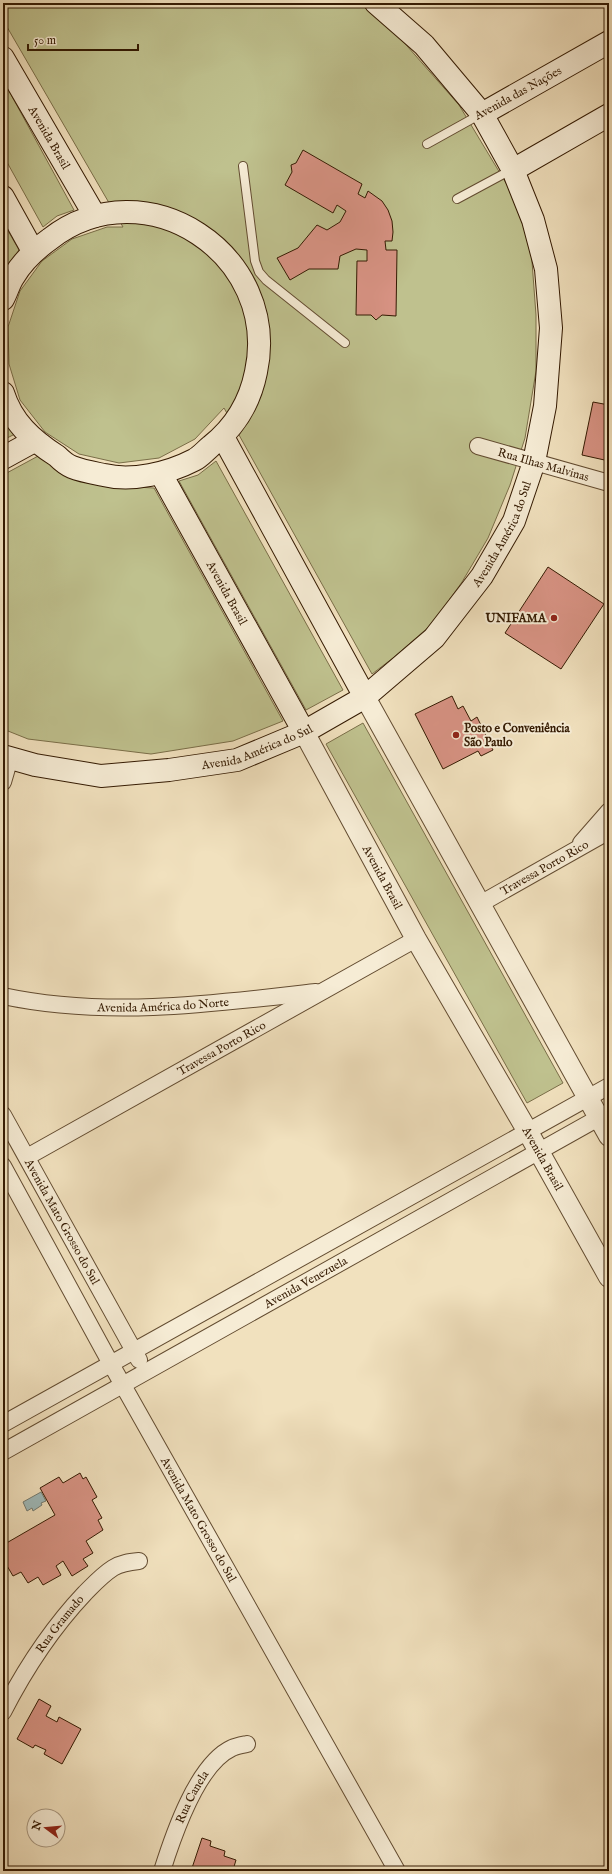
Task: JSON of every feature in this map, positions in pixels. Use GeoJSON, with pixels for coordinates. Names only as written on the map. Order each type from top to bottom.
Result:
{"type":"FeatureCollection","features":[{"type":"Feature","properties":{"kind":"main road","name":"Avenida América do Sul"},"geometry":{"type":"LineString","coordinates":[[6,757],[35,765],[101,776],[170,770],[237,760],[304,732],[365,697],[434,638],[482,576],[514,521],[534,462],[546,406],[551,328],[546,269],[533,220],[513,170],[482,114],[424,45],[376,3]]}},
{"type":"Feature","properties":{"kind":"main road","name":"Avenida das Nações"},"geometry":{"type":"LineString","coordinates":[[482,114],[609,42]]}},
{"type":"Feature","properties":{"kind":"main road","name":"Avenida Brasil"},"geometry":{"type":"LineString","coordinates":[[3,58],[95,216]]}},
{"type":"Feature","properties":{"kind":"main road"},"geometry":{"type":"LineString","coordinates":[[513,170],[609,115]]}},
{"type":"Feature","properties":{"kind":"main road"},"geometry":{"type":"LineString","coordinates":[[3,197],[33,251]]}},
{"type":"Feature","properties":{"kind":"main road"},"geometry":{"type":"LineString","coordinates":[[3,299],[14,276],[33,251],[62,230],[95,216],[134,212],[171,220],[189,228],[220,250],[232,265],[251,276],[252,300],[257,320],[259,341],[258,362],[254,383],[236,421],[223,437],[195,460],[161,474],[116,478],[72,467],[34,441],[16,420],[3,393]]}},
{"type":"Feature","properties":{"kind":"main road"},"geometry":{"type":"LineString","coordinates":[[223,437],[365,697]]}},
{"type":"Feature","properties":{"kind":"main road"},"geometry":{"type":"LineString","coordinates":[[3,458],[34,441]]}},
{"type":"Feature","properties":{"kind":"main road","name":"Avenida Brasil"},"geometry":{"type":"LineString","coordinates":[[161,474],[304,732]]}},
{"type":"Feature","properties":{"kind":"street","name":"Rua Ilhas Malvinas"},"geometry":{"type":"LineString","coordinates":[[478,446],[609,483]]}},
{"type":"Feature","properties":{"kind":"street"},"geometry":{"type":"LineString","coordinates":[[365,697],[588,1098],[604,1115],[609,1136]]}},
{"type":"Feature","properties":{"kind":"street","name":"Avenida Brasil"},"geometry":{"type":"LineString","coordinates":[[304,732],[416,939],[539,1151],[609,1277]]}},
{"type":"Feature","properties":{"kind":"street"},"geometry":{"type":"LineString","coordinates":[[3,782],[6,757]]}},
{"type":"Feature","properties":{"kind":"street"},"geometry":{"type":"LineString","coordinates":[[573,852],[609,811]]}},
{"type":"Feature","properties":{"kind":"street","name":"Travessa Porto Rico"},"geometry":{"type":"LineString","coordinates":[[480,904],[609,832]]}},
{"type":"Feature","properties":{"kind":"street","name":"Travessa Porto Rico"},"geometry":{"type":"LineString","coordinates":[[27,1157],[416,939]]}},
{"type":"Feature","properties":{"kind":"street","name":"Avenida América do Norte"},"geometry":{"type":"LineString","coordinates":[[3,996],[63,1006],[104,1008],[246,1000],[324,991]]}},
{"type":"Feature","properties":{"kind":"street","name":"Avenida Venezuela"},"geometry":{"type":"LineString","coordinates":[[3,1424],[609,1086]]}},
{"type":"Feature","properties":{"kind":"street","name":"Avenida Mato Grosso do Sul"},"geometry":{"type":"LineString","coordinates":[[3,1115],[145,1370]]}},
{"type":"Feature","properties":{"kind":"street","name":"Avenida Venezuela"},"geometry":{"type":"LineString","coordinates":[[3,1452],[145,1370],[604,1115]]}},
{"type":"Feature","properties":{"kind":"street","name":"Avenida Mato Grosso do Sul"},"geometry":{"type":"LineString","coordinates":[[3,1166],[122,1384],[396,1871]]}},
{"type":"Feature","properties":{"kind":"street","name":"Rua Gramado"},"geometry":{"type":"LineString","coordinates":[[3,1712],[39,1650],[71,1608],[96,1582],[112,1569],[125,1562],[139,1561]]}},
{"type":"Feature","properties":{"kind":"street","name":"Rua Canela"},"geometry":{"type":"LineString","coordinates":[[162,1871],[186,1806],[203,1777],[218,1758],[232,1748],[247,1744]]}},
{"type":"Feature","properties":{"kind":"lane","name":"Avenida das Nações"},"geometry":{"type":"LineString","coordinates":[[427,144],[482,114]]}},
{"type":"Feature","properties":{"kind":"lane"},"geometry":{"type":"LineString","coordinates":[[243,166],[255,261],[251,276],[266,280],[345,343]]}},
{"type":"Feature","properties":{"kind":"lane"},"geometry":{"type":"LineString","coordinates":[[457,199],[513,170]]}},
{"type":"Feature","properties":{"kind":"green space"},"geometry":{"type":"Polygon","coordinates":[[[3,3],[359,3],[393,30],[459,105],[515,198],[531,248],[536,315],[536,371],[525,438],[510,485],[488,538],[462,582],[432,624],[372,674],[224,408],[195,439],[159,458],[119,463],[79,454],[45,432],[20,400],[9,364],[8,327],[20,291],[42,261],[72,239],[107,227],[123,227],[3,20],[3,3]]]}},
{"type":"Feature","properties":{"kind":"green space"},"geometry":{"type":"Polygon","coordinates":[[[3,80],[74,210],[57,216],[43,227],[3,155],[3,80]]]}},
{"type":"Feature","properties":{"kind":"green space"},"geometry":{"type":"Polygon","coordinates":[[[3,222],[19,250],[3,274],[3,222]]]}},
{"type":"Feature","properties":{"kind":"green space"},"geometry":{"type":"Polygon","coordinates":[[[3,412],[17,433],[3,440],[3,412]]]}},
{"type":"Feature","properties":{"kind":"green space"},"geometry":{"type":"Polygon","coordinates":[[[40,455],[117,486],[154,488],[283,721],[233,741],[151,754],[28,739],[3,729],[3,475],[40,455]]]}},
{"type":"Feature","properties":{"kind":"green space"},"geometry":{"type":"Polygon","coordinates":[[[216,461],[343,690],[306,710],[179,481],[198,475],[216,461]]]}},
{"type":"Feature","properties":{"kind":"green space"},"geometry":{"type":"Polygon","coordinates":[[[363,723],[563,1083],[527,1103],[326,744],[363,723]]]}},
{"type":"Feature","properties":{"kind":"water"},"geometry":{"type":"Polygon","coordinates":[[[41,1492],[46,1501],[41,1503],[42,1505],[33,1511],[32,1508],[27,1511],[23,1502],[41,1492]]]}},
{"type":"Feature","properties":{"kind":"building"},"geometry":{"type":"Polygon","coordinates":[[[303,150],[362,184],[358,194],[365,198],[368,191],[382,201],[388,210],[392,221],[393,232],[392,241],[385,241],[386,250],[397,250],[396,316],[382,315],[376,320],[371,315],[356,315],[357,261],[367,261],[367,250],[356,249],[340,256],[338,269],[309,269],[290,280],[277,258],[298,248],[317,225],[327,230],[340,222],[346,211],[337,205],[333,213],[285,185],[292,172],[291,165],[296,163],[303,150]]]}},
{"type":"Feature","properties":{"kind":"building"},"geometry":{"type":"Polygon","coordinates":[[[593,402],[609,405],[609,461],[582,455],[593,402]]]}},
{"type":"Feature","properties":{"kind":"building","name":"UNIFAMA"},"geometry":{"type":"Polygon","coordinates":[[[548,567],[604,604],[561,669],[505,633],[548,567]]]}},
{"type":"Feature","properties":{"kind":"building","name":"Posto e Conveniência São Paulo"},"geometry":{"type":"Polygon","coordinates":[[[452,696],[458,709],[463,706],[471,721],[477,717],[493,750],[481,756],[478,751],[443,769],[415,714],[452,696]]]}},
{"type":"Feature","properties":{"kind":"building"},"geometry":{"type":"Polygon","coordinates":[[[80,1473],[83,1479],[86,1477],[97,1497],[92,1500],[102,1518],[98,1520],[103,1530],[86,1541],[93,1553],[83,1559],[88,1566],[72,1576],[63,1561],[56,1566],[61,1575],[43,1585],[38,1577],[28,1583],[21,1572],[13,1576],[3,1559],[3,1556],[7,1554],[3,1545],[55,1515],[40,1488],[59,1477],[63,1483],[80,1473]]]}},
{"type":"Feature","properties":{"kind":"building"},"geometry":{"type":"Polygon","coordinates":[[[39,1699],[51,1706],[46,1716],[57,1722],[59,1717],[81,1729],[62,1764],[44,1754],[46,1750],[35,1745],[33,1748],[17,1739],[39,1699]]]}},
{"type":"Feature","properties":{"kind":"building"},"geometry":{"type":"Polygon","coordinates":[[[202,1838],[211,1841],[210,1846],[225,1851],[224,1856],[236,1860],[233,1870],[236,1871],[191,1871],[202,1838]]]}},
{"type":"Feature","properties":{"kind":"place","name":"UNIFAMA"},"geometry":{"type":"Point","coordinates":[554,618]}},
{"type":"Feature","properties":{"kind":"place","name":"Posto e Conveniência São Paulo"},"geometry":{"type":"Point","coordinates":[456,735]}}]}
